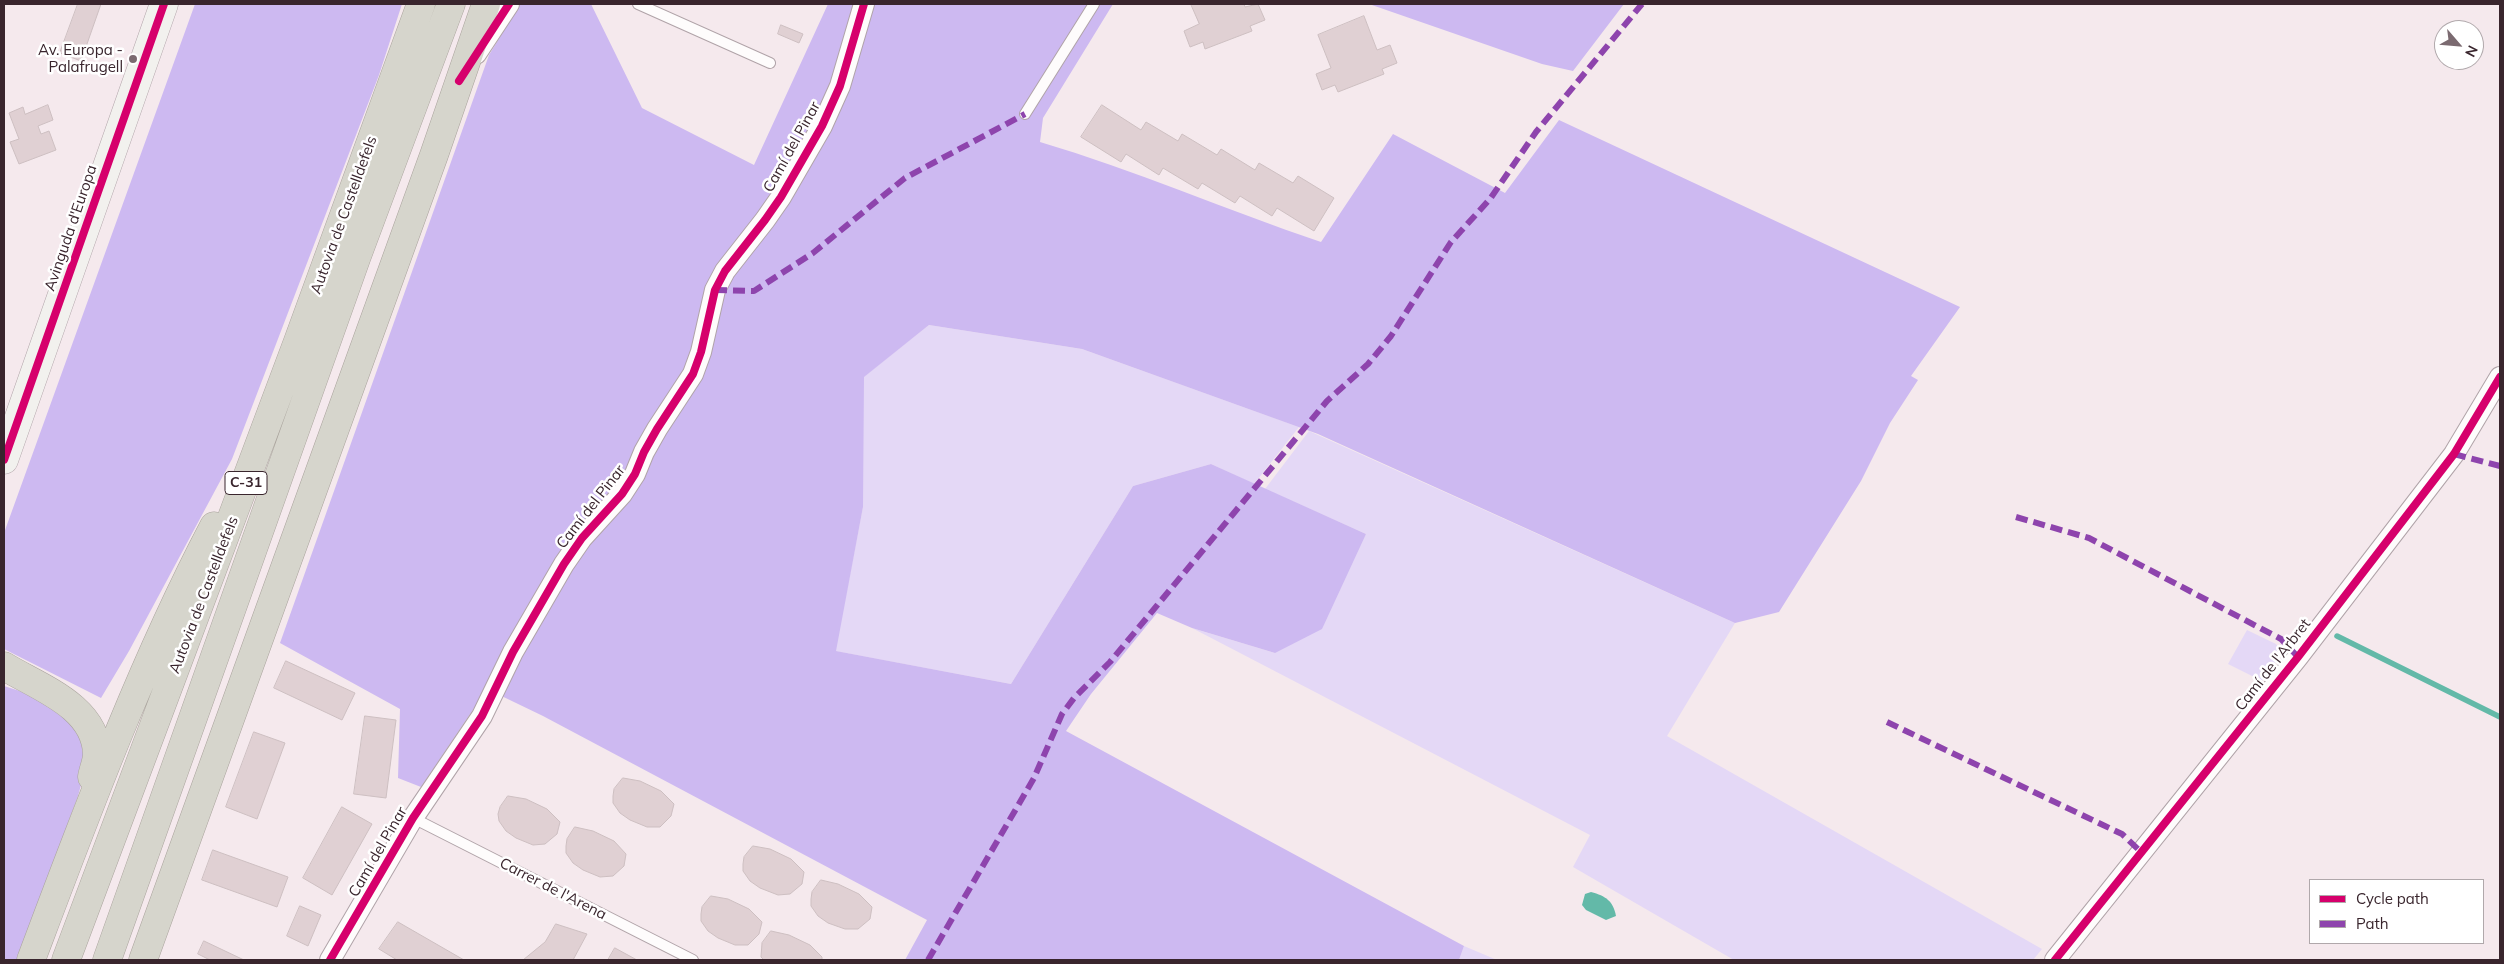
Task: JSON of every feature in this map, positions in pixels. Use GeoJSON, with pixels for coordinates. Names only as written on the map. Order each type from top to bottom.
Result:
{"type":"FeatureCollection","features":[{"type":"Feature","properties":{"kind":"highway","name":"Autovia de Castelldefels"},"geometry":{"type":"LineString","coordinates":[[66,960],[268,423],[421,4]]}},
{"type":"Feature","properties":{"kind":"highway","name":"Autovia de Castelldefels"},"geometry":{"type":"LineString","coordinates":[[107,960],[357,256],[452,4]]}},
{"type":"Feature","properties":{"kind":"highway"},"geometry":{"type":"LineString","coordinates":[[143,960],[486,4]]}},
{"type":"Feature","properties":{"kind":"highway"},"geometry":{"type":"LineString","coordinates":[[31,960],[115,741],[180,590],[268,423]]}},
{"type":"Feature","properties":{"kind":"highway"},"geometry":{"type":"LineString","coordinates":[[7,670],[68,703],[86,721],[94,737],[97,755],[67,868]]}},
{"type":"Feature","properties":{"kind":"highway"},"geometry":{"type":"LineString","coordinates":[[150,960],[160,912]]}},
{"type":"Feature","properties":{"kind":"street","name":"Avinguda d'Europa"},"geometry":{"type":"LineString","coordinates":[[4,460],[164,4]]}},
{"type":"Feature","properties":{"kind":"street"},"geometry":{"type":"LineString","coordinates":[[459,81],[509,4]]}},
{"type":"Feature","properties":{"kind":"street","name":"Camí del Pinar"},"geometry":{"type":"LineString","coordinates":[[330,960],[413,818],[482,716],[513,652],[564,564],[582,538],[622,494],[636,474],[644,452],[657,429],[693,374],[701,352],[715,290],[725,271],[766,220],[822,126],[840,86],[864,4]]}},
{"type":"Feature","properties":{"kind":"street","name":"Camí de l'Arbret"},"geometry":{"type":"LineString","coordinates":[[2055,960],[2298,657],[2454,454],[2500,377]]}},
{"type":"Feature","properties":{"kind":"lane"},"geometry":{"type":"LineString","coordinates":[[638,4],[770,63]]}},
{"type":"Feature","properties":{"kind":"lane"},"geometry":{"type":"LineString","coordinates":[[1024,114],[1094,4]]}},
{"type":"Feature","properties":{"kind":"lane","name":"Carrer de l'Arena"},"geometry":{"type":"LineString","coordinates":[[413,818],[693,960]]}},
{"type":"Feature","properties":{"kind":"shaded area"},"geometry":{"type":"Polygon","coordinates":[[[195,4],[402,4],[379,75],[232,459],[129,651],[101,698],[4,649],[4,533],[195,4]]]}},
{"type":"Feature","properties":{"kind":"shaded area"},"geometry":{"type":"Polygon","coordinates":[[[520,4],[591,4],[642,108],[754,165],[828,4],[1113,4],[1043,118],[1040,142],[1111,165],[1321,242],[1393,134],[1505,193],[1559,120],[1960,307],[1911,376],[1918,380],[1890,423],[1861,481],[1779,612],[1735,623],[1318,434],[1082,349],[929,325],[864,377],[863,507],[836,651],[1011,684],[1133,486],[1211,464],[1366,534],[1322,629],[1275,653],[1192,628],[1157,613],[1091,694],[1066,731],[1464,946],[1459,960],[905,960],[927,920],[543,716],[487,689],[421,787],[398,778],[400,709],[280,643],[489,55],[520,4]]]}},
{"type":"Feature","properties":{"kind":"shaded area"},"geometry":{"type":"Polygon","coordinates":[[[1369,4],[1624,4],[1573,71],[1542,64],[1369,4]]]}},
{"type":"Feature","properties":{"kind":"shaded area"},"geometry":{"type":"Polygon","coordinates":[[[929,325],[1082,349],[1299,427],[1254,484],[1211,464],[1133,486],[1011,684],[835,651],[863,507],[863,377],[929,325]]]}},
{"type":"Feature","properties":{"kind":"shaded area"},"geometry":{"type":"Polygon","coordinates":[[[1309,431],[1735,623],[1667,736],[2042,949],[2033,960],[1734,960],[1573,867],[1590,835],[1192,628],[1275,653],[1366,534],[1265,489],[1309,431]]]}},
{"type":"Feature","properties":{"kind":"shaded area"},"geometry":{"type":"Polygon","coordinates":[[[2247,630],[2276,644],[2282,652],[2262,681],[2228,664],[2247,630]]]}},
{"type":"Feature","properties":{"kind":"shaded area"},"geometry":{"type":"Polygon","coordinates":[[[4,686],[23,692],[42,702],[75,726],[84,739],[86,767],[78,796],[18,960],[4,960],[4,686]]]}},
{"type":"Feature","properties":{"kind":"shaded area"},"geometry":{"type":"Polygon","coordinates":[[[1591,892],[1601,895],[1608,900],[1613,906],[1616,916],[1606,920],[1586,910],[1582,905],[1585,894],[1591,892]]]}},
{"type":"Feature","properties":{"kind":"shaded area"},"geometry":{"type":"Polygon","coordinates":[[[1464,946],[1497,960],[1459,960],[1464,946]]]}},
{"type":"Feature","properties":{"kind":"building"},"geometry":{"type":"Polygon","coordinates":[[[78,4],[101,4],[81,61],[60,53],[78,4]]]}},
{"type":"Feature","properties":{"kind":"building"},"geometry":{"type":"Polygon","coordinates":[[[1191,4],[1244,4],[1245,7],[1258,4],[1265,20],[1250,26],[1252,31],[1205,49],[1203,42],[1190,47],[1184,31],[1199,24],[1191,4]]]}},
{"type":"Feature","properties":{"kind":"building"},"geometry":{"type":"Polygon","coordinates":[[[1364,16],[1377,50],[1390,45],[1397,63],[1382,69],[1384,74],[1338,92],[1335,85],[1322,90],[1316,74],[1331,68],[1318,35],[1364,16]]]}},
{"type":"Feature","properties":{"kind":"building"},"geometry":{"type":"Polygon","coordinates":[[[781,25],[803,34],[799,43],[778,34],[781,25]]]}},
{"type":"Feature","properties":{"kind":"building"},"geometry":{"type":"Polygon","coordinates":[[[48,105],[53,120],[38,126],[41,134],[49,131],[56,150],[19,164],[10,142],[19,139],[9,113],[23,107],[25,114],[48,105]]]}},
{"type":"Feature","properties":{"kind":"building"},"geometry":{"type":"Polygon","coordinates":[[[1102,105],[1141,130],[1146,122],[1178,141],[1182,134],[1217,155],[1221,149],[1255,170],[1259,163],[1293,183],[1298,176],[1334,198],[1314,231],[1277,208],[1272,216],[1240,196],[1235,203],[1202,183],[1198,189],[1163,168],[1159,175],[1126,154],[1121,162],[1081,137],[1102,105]]]}},
{"type":"Feature","properties":{"kind":"building"},"geometry":{"type":"Polygon","coordinates":[[[286,661],[355,693],[342,720],[274,688],[286,661]]]}},
{"type":"Feature","properties":{"kind":"building"},"geometry":{"type":"Polygon","coordinates":[[[365,716],[396,720],[386,798],[354,794],[365,716]]]}},
{"type":"Feature","properties":{"kind":"building"},"geometry":{"type":"Polygon","coordinates":[[[254,732],[285,743],[257,819],[226,807],[254,732]]]}},
{"type":"Feature","properties":{"kind":"building"},"geometry":{"type":"Polygon","coordinates":[[[623,778],[640,781],[661,791],[674,804],[671,816],[660,827],[647,827],[630,820],[620,813],[613,803],[613,796],[614,789],[623,778]]]}},
{"type":"Feature","properties":{"kind":"building"},"geometry":{"type":"Polygon","coordinates":[[[508,796],[526,799],[547,809],[560,822],[557,834],[545,844],[533,845],[516,838],[506,831],[499,821],[498,814],[500,807],[508,796]]]}},
{"type":"Feature","properties":{"kind":"building"},"geometry":{"type":"Polygon","coordinates":[[[342,807],[372,824],[332,895],[303,878],[342,807]]]}},
{"type":"Feature","properties":{"kind":"building"},"geometry":{"type":"Polygon","coordinates":[[[575,827],[593,831],[614,841],[626,854],[624,866],[613,876],[600,877],[583,870],[573,863],[566,853],[566,846],[567,839],[575,827]]]}},
{"type":"Feature","properties":{"kind":"building"},"geometry":{"type":"Polygon","coordinates":[[[753,846],[770,849],[791,859],[804,872],[802,884],[790,894],[778,895],[760,888],[750,881],[743,871],[743,864],[744,857],[753,846]]]}},
{"type":"Feature","properties":{"kind":"building"},"geometry":{"type":"Polygon","coordinates":[[[213,850],[288,877],[277,907],[202,880],[213,850]]]}},
{"type":"Feature","properties":{"kind":"building"},"geometry":{"type":"Polygon","coordinates":[[[821,880],[838,884],[859,894],[872,907],[870,919],[858,929],[845,929],[828,923],[818,916],[811,906],[811,899],[812,892],[821,880]]]}},
{"type":"Feature","properties":{"kind":"building"},"geometry":{"type":"Polygon","coordinates":[[[711,896],[728,899],[749,909],[762,922],[759,934],[748,945],[735,945],[718,938],[708,931],[701,921],[701,914],[702,907],[711,896]]]}},
{"type":"Feature","properties":{"kind":"building"},"geometry":{"type":"Polygon","coordinates":[[[300,906],[321,915],[308,946],[287,936],[300,906]]]}},
{"type":"Feature","properties":{"kind":"building"},"geometry":{"type":"Polygon","coordinates":[[[398,922],[464,960],[397,960],[379,949],[398,922]]]}},
{"type":"Feature","properties":{"kind":"building"},"geometry":{"type":"Polygon","coordinates":[[[556,924],[587,934],[573,960],[523,960],[545,942],[556,924]]]}},
{"type":"Feature","properties":{"kind":"building"},"geometry":{"type":"Polygon","coordinates":[[[771,931],[789,935],[810,945],[822,957],[822,960],[764,960],[761,957],[762,943],[771,931]]]}},
{"type":"Feature","properties":{"kind":"building"},"geometry":{"type":"Polygon","coordinates":[[[204,941],[244,960],[210,960],[198,954],[204,941]]]}},
{"type":"Feature","properties":{"kind":"building"},"geometry":{"type":"Polygon","coordinates":[[[615,948],[637,960],[608,960],[615,948]]]}},
{"type":"Feature","properties":{"kind":"waterway"},"geometry":{"type":"LineString","coordinates":[[2337,636],[2500,717]]}},
{"type":"Feature","properties":{"kind":"marked path"},"geometry":{"type":"LineString","coordinates":[[928,960],[1034,778],[1062,714],[1074,698],[1110,662],[1327,401],[1368,364],[1391,336],[1451,242],[1490,199],[1536,132],[1642,4]]}},
{"type":"Feature","properties":{"kind":"marked path"},"geometry":{"type":"LineString","coordinates":[[715,290],[754,291],[813,253],[905,178],[1025,114]]}},
{"type":"Feature","properties":{"kind":"marked path"},"geometry":{"type":"LineString","coordinates":[[2454,454],[2500,466]]}},
{"type":"Feature","properties":{"kind":"marked path"},"geometry":{"type":"LineString","coordinates":[[2016,517],[2089,538],[2281,639],[2298,657]]}},
{"type":"Feature","properties":{"kind":"marked path"},"geometry":{"type":"LineString","coordinates":[[1887,722],[2122,834],[2141,852]]}},
{"type":"Feature","properties":{"kind":"cycle path"},"geometry":{"type":"LineString","coordinates":[[4,460],[164,4]]}},
{"type":"Feature","properties":{"kind":"cycle path"},"geometry":{"type":"LineString","coordinates":[[459,81],[509,4]]}},
{"type":"Feature","properties":{"kind":"cycle path"},"geometry":{"type":"LineString","coordinates":[[330,960],[413,818],[482,716],[513,652],[564,564],[582,538],[622,494],[635,474],[644,452],[657,429],[693,374],[701,352],[715,290],[725,271],[781,197],[822,126],[840,86],[864,4]]}},
{"type":"Feature","properties":{"kind":"cycle path"},"geometry":{"type":"LineString","coordinates":[[2055,960],[2298,657],[2454,454],[2500,377]]}},
{"type":"Feature","properties":{"kind":"place","name":"Av. Europa - Palafrugell"},"geometry":{"type":"Point","coordinates":[133,59]}}]}
